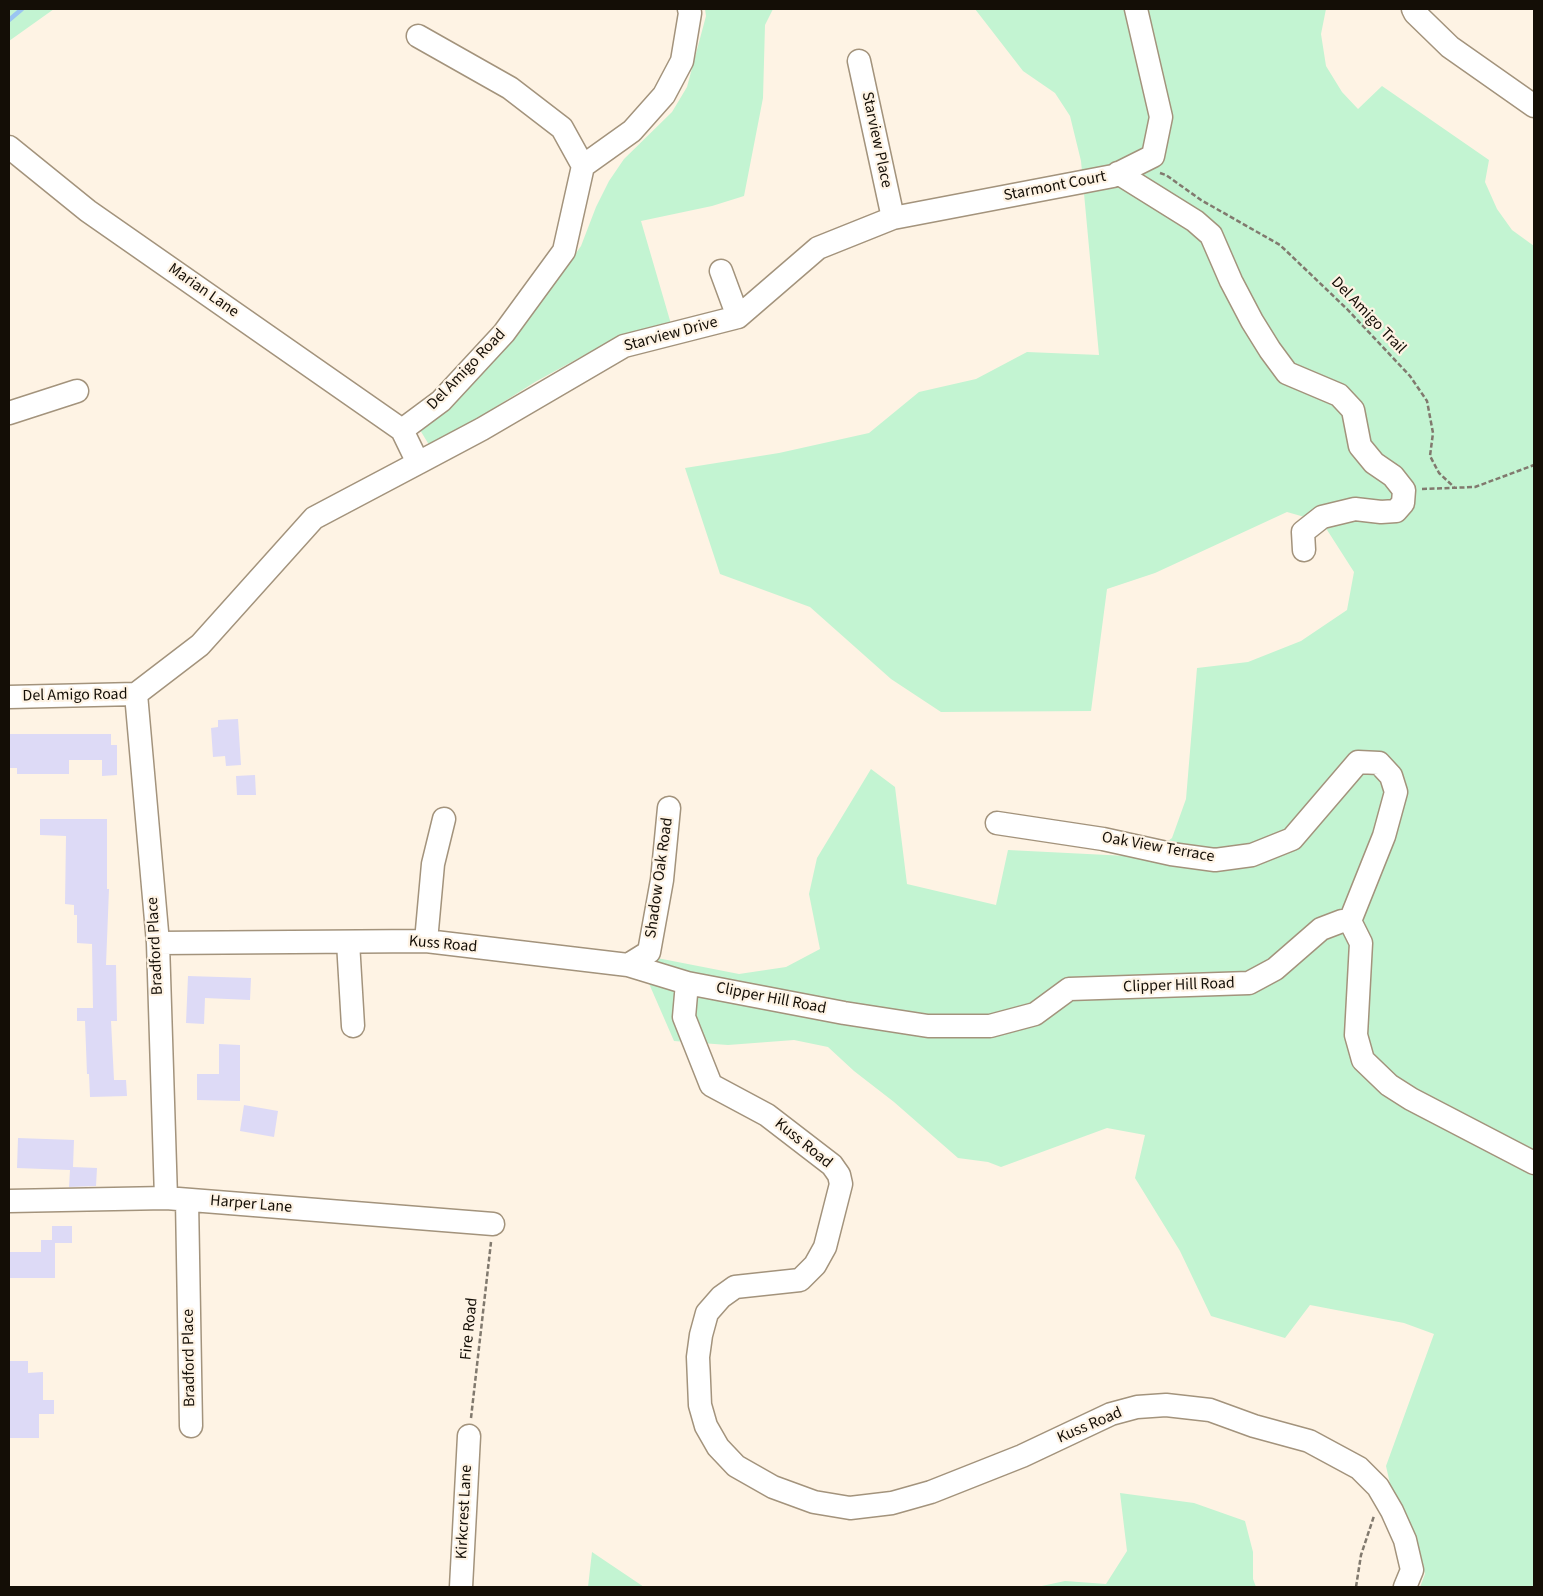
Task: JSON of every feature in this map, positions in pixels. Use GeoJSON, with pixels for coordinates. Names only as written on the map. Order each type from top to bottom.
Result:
{"type":"FeatureCollection","features":[{"type":"Feature","properties":{"kind":"street"},"geometry":{"type":"LineString","coordinates":[[418,36],[510,88],[562,128],[583,166],[632,131],[664,95],[682,61],[690,13],[689,9]]}},
{"type":"Feature","properties":{"kind":"street","name":"Starmont Court"},"geometry":{"type":"LineString","coordinates":[[893,218],[1113,176],[1152,156],[1160,117],[1136,9]]}},
{"type":"Feature","properties":{"kind":"street"},"geometry":{"type":"LineString","coordinates":[[1413,9],[1450,47],[1534,106]]}},
{"type":"Feature","properties":{"kind":"street","name":"Starview Place"},"geometry":{"type":"LineString","coordinates":[[858,61],[893,218]]}},
{"type":"Feature","properties":{"kind":"street","name":"Marian Lane"},"geometry":{"type":"LineString","coordinates":[[9,147],[88,211],[402,430]]}},
{"type":"Feature","properties":{"kind":"street","name":"Del Amigo Road"},"geometry":{"type":"LineString","coordinates":[[402,430],[441,401],[504,333],[564,250],[583,166]]}},
{"type":"Feature","properties":{"kind":"street"},"geometry":{"type":"LineString","coordinates":[[1125,170],[1195,221],[1211,235],[1231,281],[1252,321],[1287,373],[1339,394],[1353,410],[1360,446],[1374,463],[1394,476],[1404,490],[1403,504],[1396,511],[1381,512],[1355,509],[1322,517],[1303,532],[1304,550]]}},
{"type":"Feature","properties":{"kind":"street","name":"Starview Drive"},"geometry":{"type":"LineString","coordinates":[[418,463],[482,429],[624,346],[738,317],[818,248],[893,218]]}},
{"type":"Feature","properties":{"kind":"street"},"geometry":{"type":"LineString","coordinates":[[720,271],[738,317]]}},
{"type":"Feature","properties":{"kind":"street"},"geometry":{"type":"LineString","coordinates":[[9,413],[77,391]]}},
{"type":"Feature","properties":{"kind":"street"},"geometry":{"type":"LineString","coordinates":[[402,430],[418,463]]}},
{"type":"Feature","properties":{"kind":"street","name":"Del Amigo Road"},"geometry":{"type":"LineString","coordinates":[[9,697],[136,694],[200,645],[314,518],[418,463]]}},
{"type":"Feature","properties":{"kind":"street","name":"Bradford Place"},"geometry":{"type":"LineString","coordinates":[[136,694],[158,943],[192,1426]]}},
{"type":"Feature","properties":{"kind":"street","name":"Oak View Terrace"},"geometry":{"type":"LineString","coordinates":[[997,823],[1103,839],[1171,854],[1215,860],[1252,855],[1292,839],[1358,762],[1379,763],[1391,776],[1396,792],[1384,836],[1350,921]]}},
{"type":"Feature","properties":{"kind":"street","name":"Shadow Oak Road"},"geometry":{"type":"LineString","coordinates":[[628,965],[649,952],[662,880],[669,808]]}},
{"type":"Feature","properties":{"kind":"street"},"geometry":{"type":"LineString","coordinates":[[426,941],[433,864],[444,819]]}},
{"type":"Feature","properties":{"kind":"street","name":"Clipper Hill Road"},"geometry":{"type":"LineString","coordinates":[[687,983],[844,1014],[928,1026],[990,1026],[1035,1014],[1068,989],[1249,983],[1275,969],[1320,929],[1342,921],[1350,921]]}},
{"type":"Feature","properties":{"kind":"street"},"geometry":{"type":"LineString","coordinates":[[1350,921],[1361,943],[1356,1034],[1363,1060],[1389,1085],[1411,1099],[1534,1163]]}},
{"type":"Feature","properties":{"kind":"street","name":"Kuss Road"},"geometry":{"type":"LineString","coordinates":[[158,943],[426,941],[628,965],[687,983],[684,1017],[711,1084],[767,1115],[832,1165],[839,1175],[841,1184],[825,1247],[815,1265],[800,1280],[735,1287],[722,1297],[707,1314],[698,1357],[700,1405],[706,1426],[718,1447],[736,1466],[773,1487],[814,1502],[850,1508],[892,1503],[931,1492],[1022,1456],[1110,1414],[1138,1407],[1166,1406],[1210,1410],[1254,1426],[1309,1441],[1359,1468],[1378,1486],[1406,1540],[1412,1570],[1405,1587]]}},
{"type":"Feature","properties":{"kind":"street"},"geometry":{"type":"LineString","coordinates":[[348,942],[353,1026]]}},
{"type":"Feature","properties":{"kind":"street","name":"Harper Lane"},"geometry":{"type":"LineString","coordinates":[[9,1202],[176,1199],[493,1224]]}},
{"type":"Feature","properties":{"kind":"street","name":"Kirkcrest Lane"},"geometry":{"type":"LineString","coordinates":[[461,1587],[469,1436]]}},
{"type":"Feature","properties":{"kind":"path","name":"Del Amigo Trail"},"geometry":{"type":"LineString","coordinates":[[1125,170],[1166,175],[1202,200],[1280,245],[1348,309],[1410,376],[1427,401],[1433,432],[1430,456],[1439,473],[1454,487]]}},
{"type":"Feature","properties":{"kind":"path"},"geometry":{"type":"LineString","coordinates":[[1404,490],[1475,487],[1534,465]]}},
{"type":"Feature","properties":{"kind":"path","name":"Fire Road"},"geometry":{"type":"LineString","coordinates":[[469,1436],[493,1224]]}},
{"type":"Feature","properties":{"kind":"path"},"geometry":{"type":"LineString","coordinates":[[1356,1587],[1361,1555],[1382,1493]]}},
{"type":"Feature","properties":{"kind":"green space"},"geometry":{"type":"Polygon","coordinates":[[[9,9],[54,9],[9,41],[9,9]]]}},
{"type":"Feature","properties":{"kind":"green space"},"geometry":{"type":"Polygon","coordinates":[[[705,9],[773,9],[765,25],[763,98],[744,196],[712,206],[641,221],[671,324],[621,335],[535,382],[431,448],[420,430],[461,391],[542,301],[581,246],[596,207],[609,181],[624,159],[672,112],[687,87],[706,16],[705,9]]]}},
{"type":"Feature","properties":{"kind":"green space"},"geometry":{"type":"Polygon","coordinates":[[[975,9],[1326,9],[1321,34],[1326,66],[1342,92],[1358,109],[1382,86],[1489,160],[1485,182],[1497,209],[1512,230],[1534,246],[1534,1587],[1420,1587],[1425,1574],[1414,1537],[1391,1488],[1386,1466],[1434,1334],[1404,1323],[1310,1305],[1285,1338],[1211,1316],[1180,1251],[1135,1178],[1145,1135],[1107,1128],[1001,1167],[988,1162],[958,1158],[828,1047],[794,1040],[728,1045],[674,1041],[647,979],[652,957],[739,974],[786,967],[820,949],[809,894],[817,858],[871,769],[895,787],[907,884],[996,905],[1008,850],[1147,857],[1172,838],[1186,799],[1197,668],[1248,662],[1301,641],[1347,610],[1354,572],[1322,522],[1287,512],[1155,573],[1107,589],[1091,711],[941,712],[891,679],[810,607],[720,574],[685,468],[779,453],[869,433],[919,392],[976,379],[1027,352],[1099,355],[1081,161],[1070,116],[1055,93],[1023,71],[975,9]]]}},
{"type":"Feature","properties":{"kind":"green space"},"geometry":{"type":"Polygon","coordinates":[[[1120,1493],[1194,1503],[1245,1521],[1253,1552],[1253,1579],[1256,1587],[1037,1587],[1065,1581],[1106,1584],[1127,1551],[1120,1493]]]}},
{"type":"Feature","properties":{"kind":"green space"},"geometry":{"type":"Polygon","coordinates":[[[592,1552],[644,1587],[588,1587],[592,1552]]]}},
{"type":"Feature","properties":{"kind":"building"},"geometry":{"type":"Polygon","coordinates":[[[238,719],[241,765],[226,766],[225,756],[213,757],[211,728],[218,727],[218,720],[238,719]]]}},
{"type":"Feature","properties":{"kind":"building"},"geometry":{"type":"Polygon","coordinates":[[[9,734],[111,734],[111,745],[117,745],[117,775],[102,776],[102,760],[69,760],[69,774],[17,774],[17,768],[9,768],[9,734]]]}},
{"type":"Feature","properties":{"kind":"building"},"geometry":{"type":"Polygon","coordinates":[[[255,775],[256,795],[237,795],[236,776],[255,775]]]}},
{"type":"Feature","properties":{"kind":"building"},"geometry":{"type":"Polygon","coordinates":[[[40,819],[107,819],[107,889],[109,889],[106,965],[116,965],[117,1021],[111,1021],[114,1080],[126,1080],[127,1096],[90,1097],[85,1021],[77,1021],[77,1008],[93,1008],[92,944],[77,943],[77,915],[74,915],[74,905],[65,904],[66,836],[40,835],[40,819]]]}},
{"type":"Feature","properties":{"kind":"building"},"geometry":{"type":"Polygon","coordinates":[[[188,976],[251,978],[250,1000],[205,998],[204,1024],[186,1023],[188,976]]]}},
{"type":"Feature","properties":{"kind":"building"},"geometry":{"type":"Polygon","coordinates":[[[219,1044],[240,1045],[240,1101],[197,1100],[197,1074],[219,1074],[219,1044]]]}},
{"type":"Feature","properties":{"kind":"building"},"geometry":{"type":"Polygon","coordinates":[[[244,1105],[278,1111],[274,1137],[240,1131],[244,1105]]]}},
{"type":"Feature","properties":{"kind":"building"},"geometry":{"type":"Polygon","coordinates":[[[18,1138],[74,1140],[73,1167],[97,1168],[96,1186],[69,1187],[70,1170],[17,1168],[18,1138]]]}},
{"type":"Feature","properties":{"kind":"building"},"geometry":{"type":"Polygon","coordinates":[[[52,1226],[72,1226],[72,1243],[55,1243],[55,1278],[9,1278],[9,1252],[41,1252],[41,1240],[52,1240],[52,1226]]]}},
{"type":"Feature","properties":{"kind":"building"},"geometry":{"type":"Polygon","coordinates":[[[9,1361],[28,1361],[28,1373],[43,1372],[43,1400],[54,1400],[54,1414],[39,1414],[39,1438],[9,1438],[9,1361]]]}},
{"type":"Feature","properties":{"kind":"waterway"},"geometry":{"type":"LineString","coordinates":[[9,20],[22,9]]}}]}
